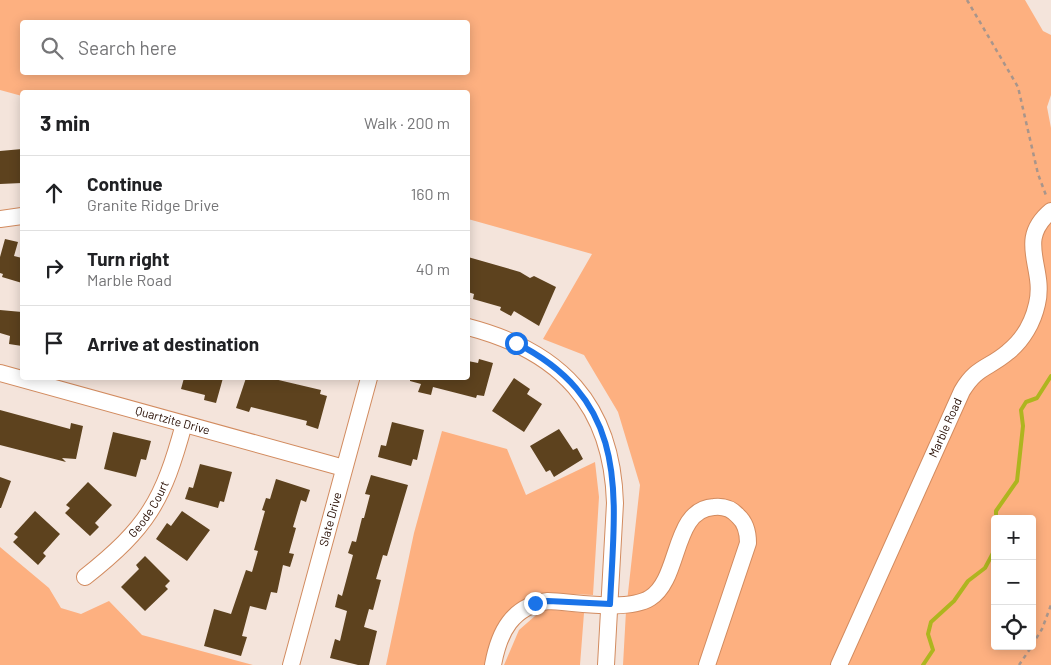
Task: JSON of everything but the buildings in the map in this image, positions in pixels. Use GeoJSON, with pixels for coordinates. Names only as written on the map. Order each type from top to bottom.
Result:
{"type":"FeatureCollection","features":[{"type":"Feature","properties":{"kind":"street","name":"Marble Road"},"geometry":{"type":"LineString","coordinates":[[839,665],[962,391],[975,372],[1008,352],[1019,342],[1034,316],[1040,291],[1032,245],[1033,236],[1036,226],[1049,206]]}},
{"type":"Feature","properties":{"kind":"street"},"geometry":{"type":"LineString","coordinates":[[0,219],[20,216]]}},
{"type":"Feature","properties":{"kind":"street"},"geometry":{"type":"LineString","coordinates":[[470,327],[516,343],[549,362],[572,383],[593,413],[603,434],[614,482],[606,665]]}},
{"type":"Feature","properties":{"kind":"street","name":"Quartzite Drive"},"geometry":{"type":"LineString","coordinates":[[0,373],[20,379]]}},
{"type":"Feature","properties":{"kind":"street","name":"Quartzite Drive"},"geometry":{"type":"LineString","coordinates":[[25,380],[344,468]]}},
{"type":"Feature","properties":{"kind":"street","name":"Slate Drive"},"geometry":{"type":"LineString","coordinates":[[291,662],[368,380]]}},
{"type":"Feature","properties":{"kind":"street","name":"Geode Court"},"geometry":{"type":"LineString","coordinates":[[86,577],[132,537],[154,508],[171,468],[184,424]]}},
{"type":"Feature","properties":{"kind":"street"},"geometry":{"type":"LineString","coordinates":[[493,665],[499,638],[505,626],[523,609],[535,603],[548,601],[610,604],[638,603],[650,598],[666,580],[685,529],[692,517],[710,507],[721,506],[732,510],[744,523],[748,543],[708,665]]}},
{"type":"Feature","properties":{"kind":"path"},"geometry":{"type":"LineString","coordinates":[[967,0],[1018,87],[1038,174],[1049,206]]}},
{"type":"Feature","properties":{"kind":"path"},"geometry":{"type":"LineString","coordinates":[[1036,639],[1051,605]]}},
{"type":"Feature","properties":{"kind":"path"},"geometry":{"type":"LineString","coordinates":[[1019,665],[1029,650]]}},
{"type":"Feature","properties":{"kind":"shaded area"},"geometry":{"type":"Polygon","coordinates":[[[0,0],[1025,0],[1043,31],[1051,35],[1051,95],[1047,107],[1051,128],[1051,665],[623,665],[626,611],[640,485],[618,412],[584,355],[543,339],[592,254],[470,220],[470,90],[20,90],[20,95],[0,90],[0,0]]]}},
{"type":"Feature","properties":{"kind":"shaded area"},"geometry":{"type":"Polygon","coordinates":[[[442,431],[507,449],[526,495],[595,462],[599,497],[593,595],[549,593],[530,597],[487,665],[386,665],[414,533],[442,431]]]}},
{"type":"Feature","properties":{"kind":"shaded area"},"geometry":{"type":"Polygon","coordinates":[[[0,547],[49,588],[61,608],[81,614],[109,601],[142,635],[253,665],[0,665],[0,547]]]}},
{"type":"Feature","properties":{"kind":"shaded area"},"geometry":{"type":"Polygon","coordinates":[[[543,609],[584,613],[580,665],[504,665],[519,630],[543,609]]]}},
{"type":"Feature","properties":{"kind":"waterway"},"geometry":{"type":"LineString","coordinates":[[996,515],[996,511],[1017,481],[1023,426],[1021,410],[1026,402],[1037,398],[1051,376]]}},
{"type":"Feature","properties":{"kind":"waterway"},"geometry":{"type":"LineString","coordinates":[[923,665],[933,650],[928,634],[931,622],[954,601],[968,581],[985,568],[991,557]]}},
{"type":"Feature","properties":{"kind":"route"},"geometry":{"type":"LineString","coordinates":[[516,343],[549,362],[581,395],[593,413],[603,434],[614,482],[615,503],[610,604],[548,601],[535,603]]}}]}
